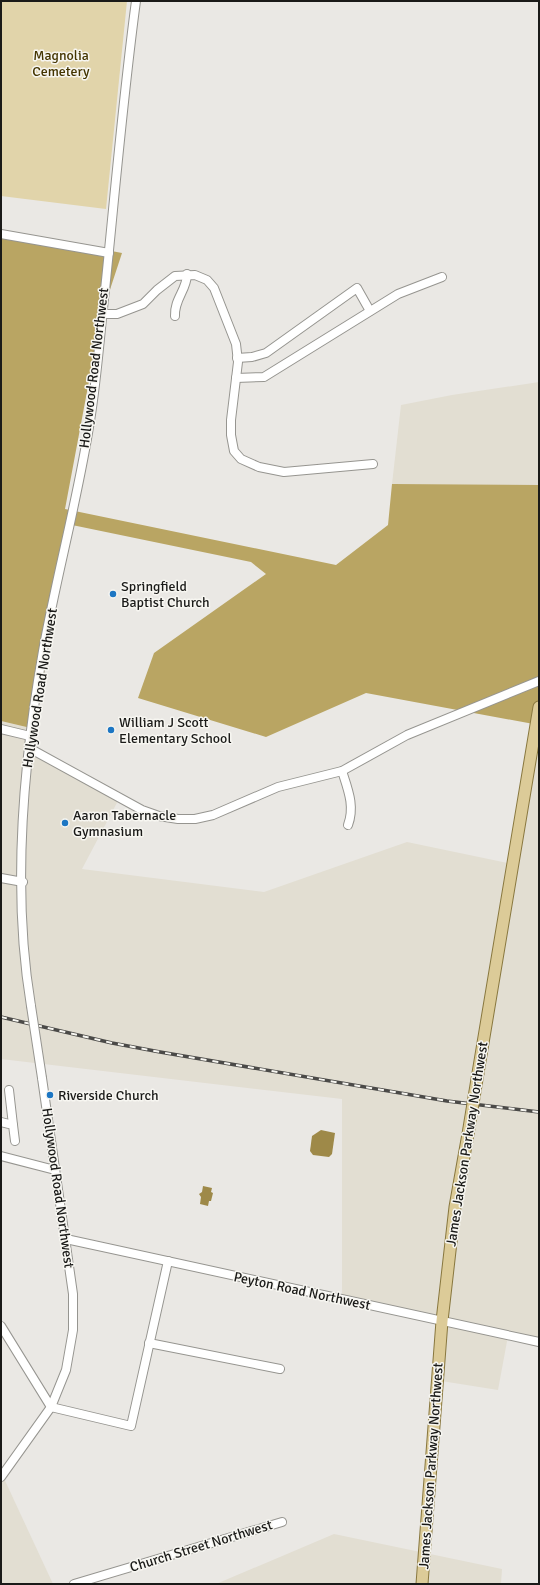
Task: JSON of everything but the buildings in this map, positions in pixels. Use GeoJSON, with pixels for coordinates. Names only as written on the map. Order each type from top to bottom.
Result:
{"type":"FeatureCollection","features":[{"type":"Feature","properties":{"kind":"main road","name":"James Jackson Parkway Northwest"},"geometry":{"type":"LineString","coordinates":[[422,1584],[442,1321],[455,1207],[539,707]]}},
{"type":"Feature","properties":{"kind":"street","name":"Hollywood Road Northwest"},"geometry":{"type":"LineString","coordinates":[[1,1477],[51,1407],[66,1370],[73,1330],[74,1294],[31,1006],[24,946],[22,882],[24,816],[30,736],[43,650],[90,423],[109,253],[127,66],[136,1]]}},
{"type":"Feature","properties":{"kind":"street"},"geometry":{"type":"LineString","coordinates":[[1,234],[109,253]]}},
{"type":"Feature","properties":{"kind":"street"},"geometry":{"type":"LineString","coordinates":[[102,314],[117,314],[143,304],[157,290],[175,276],[187,274],[195,275],[207,280],[214,288],[236,344],[238,358],[231,435],[234,451],[241,459],[259,467],[284,472],[373,464]]}},
{"type":"Feature","properties":{"kind":"street"},"geometry":{"type":"LineString","coordinates":[[175,316],[175,304],[186,286],[187,274]]}},
{"type":"Feature","properties":{"kind":"street"},"geometry":{"type":"LineString","coordinates":[[236,378],[264,377],[398,294],[442,277]]}},
{"type":"Feature","properties":{"kind":"street"},"geometry":{"type":"LineString","coordinates":[[238,358],[252,357],[266,353],[357,288],[370,311]]}},
{"type":"Feature","properties":{"kind":"street"},"geometry":{"type":"LineString","coordinates":[[29,748],[142,810],[159,816],[178,819],[196,819],[213,815],[278,787],[342,771],[407,734],[539,682]]}},
{"type":"Feature","properties":{"kind":"street"},"geometry":{"type":"LineString","coordinates":[[1,729],[30,736]]}},
{"type":"Feature","properties":{"kind":"street"},"geometry":{"type":"LineString","coordinates":[[342,771],[352,805],[352,816],[348,825]]}},
{"type":"Feature","properties":{"kind":"street"},"geometry":{"type":"LineString","coordinates":[[1,878],[22,882]]}},
{"type":"Feature","properties":{"kind":"street"},"geometry":{"type":"LineString","coordinates":[[9,1090],[15,1141]]}},
{"type":"Feature","properties":{"kind":"street"},"geometry":{"type":"LineString","coordinates":[[1,1122],[13,1125]]}},
{"type":"Feature","properties":{"kind":"street"},"geometry":{"type":"LineString","coordinates":[[1,1156],[55,1170]]}},
{"type":"Feature","properties":{"kind":"street","name":"Peyton Road Northwest"},"geometry":{"type":"LineString","coordinates":[[66,1239],[539,1342]]}},
{"type":"Feature","properties":{"kind":"street"},"geometry":{"type":"LineString","coordinates":[[1,1326],[51,1407],[131,1426],[168,1261]]}},
{"type":"Feature","properties":{"kind":"street"},"geometry":{"type":"LineString","coordinates":[[149,1343],[280,1369]]}},
{"type":"Feature","properties":{"kind":"street","name":"Church Street Northwest"},"geometry":{"type":"LineString","coordinates":[[74,1584],[282,1522]]}},
{"type":"Feature","properties":{"kind":"shaded area"},"geometry":{"type":"Polygon","coordinates":[[[1,230],[122,253],[101,317],[65,509],[336,565],[388,525],[392,484],[539,485],[539,725],[366,693],[266,737],[138,698],[154,653],[266,574],[251,562],[72,525],[60,575],[35,729],[1,721],[1,230]]]}},
{"type":"Feature","properties":{"kind":"shaded area"},"geometry":{"type":"Polygon","coordinates":[[[539,382],[539,485],[392,484],[401,405],[452,395],[539,382]]]}},
{"type":"Feature","properties":{"kind":"shaded area"},"geometry":{"type":"Polygon","coordinates":[[[1,721],[35,729],[32,744],[76,773],[120,797],[82,869],[264,892],[407,842],[513,864],[539,725],[539,1343],[508,1336],[498,1390],[435,1380],[436,1320],[342,1300],[342,1099],[1,1059],[1,721]]]}},
{"type":"Feature","properties":{"kind":"shaded area"},"geometry":{"type":"Polygon","coordinates":[[[321,1130],[335,1133],[332,1154],[329,1157],[313,1155],[310,1151],[312,1136],[321,1130]]]}},
{"type":"Feature","properties":{"kind":"shaded area"},"geometry":{"type":"Polygon","coordinates":[[[203,1186],[212,1188],[211,1192],[213,1193],[208,1206],[200,1204],[201,1197],[199,1194],[202,1192],[203,1186]]]}},
{"type":"Feature","properties":{"kind":"shaded area"},"geometry":{"type":"Polygon","coordinates":[[[1,1472],[53,1584],[1,1584],[1,1472]]]}},
{"type":"Feature","properties":{"kind":"shaded area"},"geometry":{"type":"Polygon","coordinates":[[[334,1534],[502,1569],[501,1584],[216,1584],[334,1534]]]}},
{"type":"Feature","properties":{"kind":"green space","name":"Magnolia Cemetery"},"geometry":{"type":"Polygon","coordinates":[[[1,1],[127,1],[106,209],[1,196],[1,1]]]}},
{"type":"Feature","properties":{"kind":"railway"},"geometry":{"type":"LineString","coordinates":[[1,1017],[112,1043],[160,1052],[447,1101],[539,1112]]}},
{"type":"Feature","properties":{"kind":"place","name":"Springfield Baptist Church"},"geometry":{"type":"Point","coordinates":[113,594]}},
{"type":"Feature","properties":{"kind":"place","name":"William J Scott Elementary School"},"geometry":{"type":"Point","coordinates":[111,730]}},
{"type":"Feature","properties":{"kind":"place","name":"Aaron Tabernacle Gymnasium"},"geometry":{"type":"Point","coordinates":[65,823]}},
{"type":"Feature","properties":{"kind":"place","name":"Riverside Church"},"geometry":{"type":"Point","coordinates":[50,1095]}}]}
